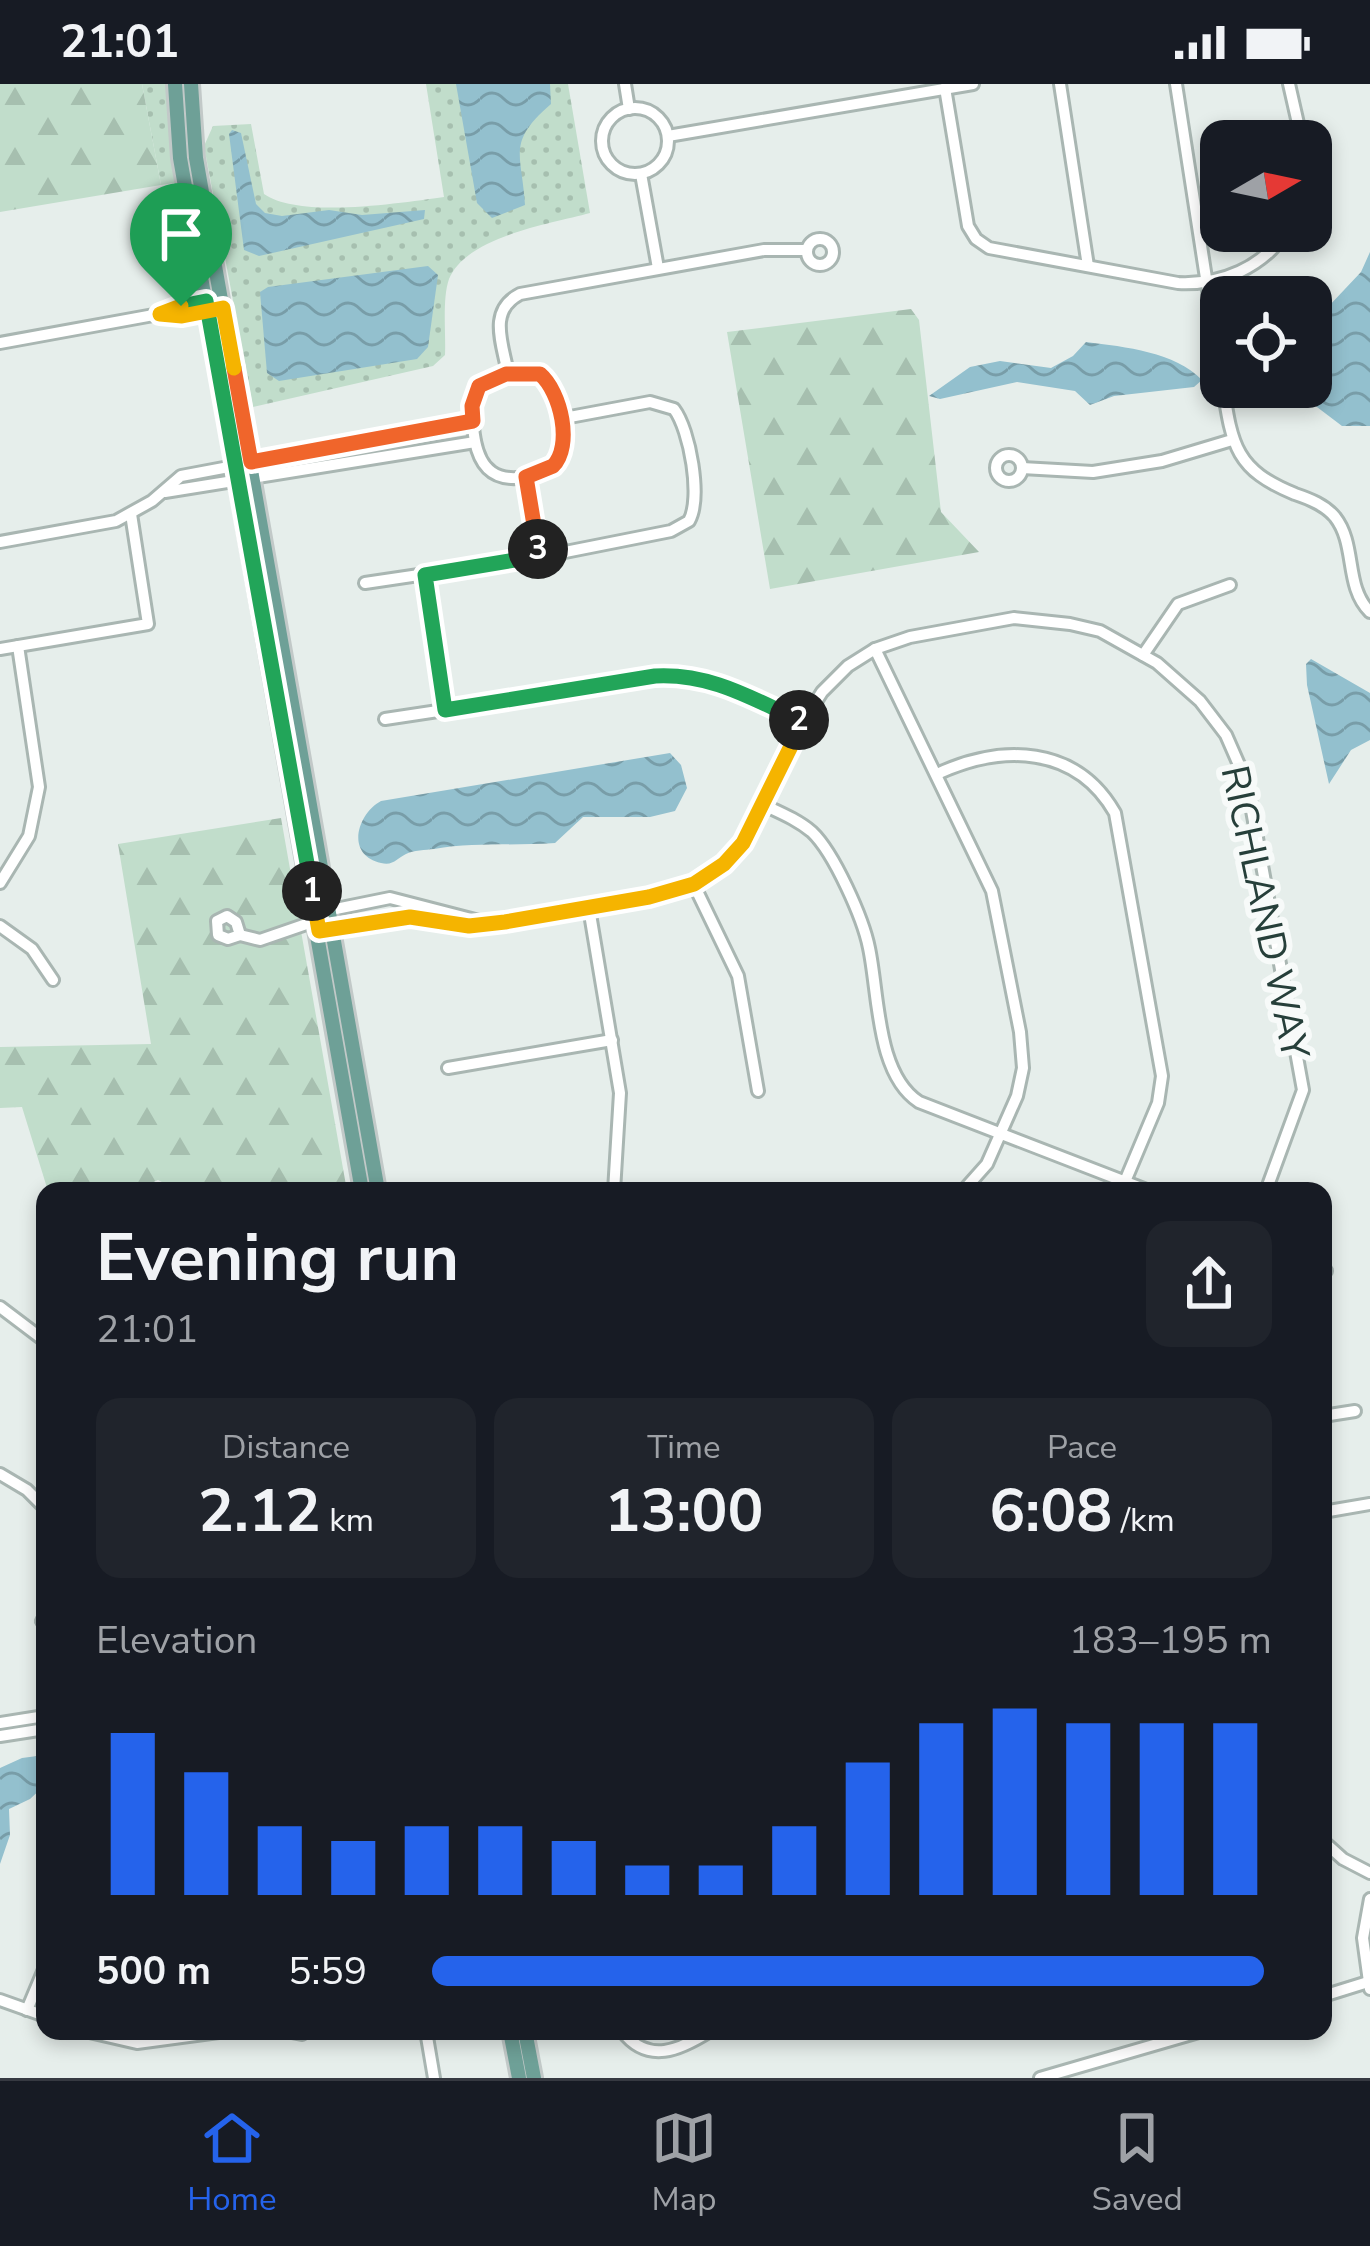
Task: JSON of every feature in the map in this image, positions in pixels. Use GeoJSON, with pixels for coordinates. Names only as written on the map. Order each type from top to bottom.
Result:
{"type":"FeatureCollection","features":[{"type":"Feature","properties":{"kind":"main road"},"geometry":{"type":"LineString","coordinates":[[176,84],[178,143],[214,304],[324,921],[376,1182]]}},
{"type":"Feature","properties":{"kind":"main road"},"geometry":{"type":"LineString","coordinates":[[191,84],[214,304]]}},
{"type":"Feature","properties":{"kind":"main road"},"geometry":{"type":"LineString","coordinates":[[324,921],[361,1182]]}},
{"type":"Feature","properties":{"kind":"main road"},"geometry":{"type":"LineString","coordinates":[[512,2040],[519,2078]]}},
{"type":"Feature","properties":{"kind":"main road"},"geometry":{"type":"LineString","coordinates":[[527,2040],[534,2078]]}},
{"type":"Feature","properties":{"kind":"street"},"geometry":{"type":"LineString","coordinates":[[625,84],[629,109]]}},
{"type":"Feature","properties":{"kind":"street"},"geometry":{"type":"LineString","coordinates":[[668,136],[973,84]]}},
{"type":"Feature","properties":{"kind":"street"},"geometry":{"type":"LineString","coordinates":[[1060,84],[1088,266]]}},
{"type":"Feature","properties":{"kind":"street"},"geometry":{"type":"LineString","coordinates":[[1176,84],[1205,276]]}},
{"type":"Feature","properties":{"kind":"street"},"geometry":{"type":"LineString","coordinates":[[1289,84],[1297,120]]}},
{"type":"Feature","properties":{"kind":"street"},"geometry":{"type":"LineString","coordinates":[[945,88],[970,232],[989,248],[1178,283],[1200,282]]}},
{"type":"Feature","properties":{"kind":"street"},"geometry":{"type":"LineString","coordinates":[[629,109],[654,114],[668,136],[663,157],[640,174],[615,167],[603,148],[608,123],[629,109]]}},
{"type":"Feature","properties":{"kind":"street"},"geometry":{"type":"LineString","coordinates":[[640,174],[658,268]]}},
{"type":"Feature","properties":{"kind":"street"},"geometry":{"type":"LineString","coordinates":[[508,374],[499,317],[512,298],[764,250],[807,250]]}},
{"type":"Feature","properties":{"kind":"street"},"geometry":{"type":"LineString","coordinates":[[1226,276],[1245,270],[1270,252]]}},
{"type":"Feature","properties":{"kind":"street"},"geometry":{"type":"LineString","coordinates":[[0,344],[214,304]]}},
{"type":"Feature","properties":{"kind":"street"},"geometry":{"type":"LineString","coordinates":[[531,372],[545,378],[555,394],[559,419],[564,446],[560,460],[542,473],[507,480],[483,465],[475,442],[472,406],[479,386],[508,374],[531,372]]}},
{"type":"Feature","properties":{"kind":"street"},"geometry":{"type":"LineString","coordinates":[[365,583],[676,530],[689,521],[697,504],[684,426],[670,406],[650,402],[559,419]]}},
{"type":"Feature","properties":{"kind":"street"},"geometry":{"type":"LineString","coordinates":[[1227,408],[1232,440],[1250,469],[1334,515],[1343,533],[1356,592],[1370,612]]}},
{"type":"Feature","properties":{"kind":"street"},"geometry":{"type":"LineString","coordinates":[[0,542],[90,528],[130,514],[165,492],[473,421]]}},
{"type":"Feature","properties":{"kind":"street"},"geometry":{"type":"LineString","coordinates":[[1022,468],[1093,472],[1162,461],[1232,440]]}},
{"type":"Feature","properties":{"kind":"street"},"geometry":{"type":"LineString","coordinates":[[245,471],[475,442]]}},
{"type":"Feature","properties":{"kind":"street"},"geometry":{"type":"LineString","coordinates":[[526,477],[539,556]]}},
{"type":"Feature","properties":{"kind":"street"},"geometry":{"type":"LineString","coordinates":[[0,649],[148,624],[130,514]]}},
{"type":"Feature","properties":{"kind":"street"},"geometry":{"type":"LineString","coordinates":[[425,575],[445,710]]}},
{"type":"Feature","properties":{"kind":"street"},"geometry":{"type":"LineString","coordinates":[[1143,656],[1178,604],[1230,585]]}},
{"type":"Feature","properties":{"kind":"street","name":"RICHLAND WAY"},"geometry":{"type":"LineString","coordinates":[[875,649],[910,637],[1014,618],[1070,624],[1100,632],[1143,656],[1186,688],[1215,720],[1235,751],[1251,800],[1303,1090],[1269,1182]]}},
{"type":"Feature","properties":{"kind":"street"},"geometry":{"type":"LineString","coordinates":[[0,883],[29,836],[39,787],[18,646]]}},
{"type":"Feature","properties":{"kind":"street"},"geometry":{"type":"LineString","coordinates":[[240,935],[260,940],[378,898],[459,926],[589,908],[671,893],[694,884],[734,855],[764,805],[803,722],[830,682],[875,649],[992,891],[1020,1032],[1022,1080],[1001,1134],[972,1182]]}},
{"type":"Feature","properties":{"kind":"street"},"geometry":{"type":"LineString","coordinates":[[385,719],[655,676],[685,676],[721,684],[803,722]]}},
{"type":"Feature","properties":{"kind":"street"},"geometry":{"type":"LineString","coordinates":[[937,774],[967,763],[1038,754],[1093,787],[1115,813],[1162,1076],[1158,1103],[1125,1182]]}},
{"type":"Feature","properties":{"kind":"street"},"geometry":{"type":"LineString","coordinates":[[764,805],[796,820],[819,840],[859,919],[889,1061],[899,1085],[919,1102],[1114,1182]]}},
{"type":"Feature","properties":{"kind":"street"},"geometry":{"type":"LineString","coordinates":[[694,884],[738,976],[758,1090]]}},
{"type":"Feature","properties":{"kind":"street"},"geometry":{"type":"LineString","coordinates":[[589,908],[620,1093],[613,1182]]}},
{"type":"Feature","properties":{"kind":"street"},"geometry":{"type":"LineString","coordinates":[[324,921],[422,912]]}},
{"type":"Feature","properties":{"kind":"street"},"geometry":{"type":"LineString","coordinates":[[0,926],[32,949],[52,980]]}},
{"type":"Feature","properties":{"kind":"street"},"geometry":{"type":"LineString","coordinates":[[448,1068],[612,1040]]}},
{"type":"Feature","properties":{"kind":"street"},"geometry":{"type":"LineString","coordinates":[[0,1307],[36,1334]]}},
{"type":"Feature","properties":{"kind":"street"},"geometry":{"type":"LineString","coordinates":[[1332,1415],[1355,1411]]}},
{"type":"Feature","properties":{"kind":"street"},"geometry":{"type":"LineString","coordinates":[[0,1474],[36,1499]]}},
{"type":"Feature","properties":{"kind":"street"},"geometry":{"type":"LineString","coordinates":[[1332,1510],[1370,1504]]}},
{"type":"Feature","properties":{"kind":"street"},"geometry":{"type":"LineString","coordinates":[[0,1723],[36,1717]]}},
{"type":"Feature","properties":{"kind":"street"},"geometry":{"type":"LineString","coordinates":[[0,1736],[36,1730]]}},
{"type":"Feature","properties":{"kind":"street"},"geometry":{"type":"LineString","coordinates":[[1332,1850],[1370,1873]]}},
{"type":"Feature","properties":{"kind":"street"},"geometry":{"type":"LineString","coordinates":[[1332,1994],[1369,1986],[1363,1938],[1370,1899]]}},
{"type":"Feature","properties":{"kind":"street"},"geometry":{"type":"LineString","coordinates":[[27,2010],[36,1988]]}},
{"type":"Feature","properties":{"kind":"street"},"geometry":{"type":"LineString","coordinates":[[0,2000],[36,2013]]}},
{"type":"Feature","properties":{"kind":"street"},"geometry":{"type":"LineString","coordinates":[[124,2040],[159,2040]]}},
{"type":"Feature","properties":{"kind":"street"},"geometry":{"type":"LineString","coordinates":[[428,2040],[434,2078]]}},
{"type":"Feature","properties":{"kind":"street"},"geometry":{"type":"LineString","coordinates":[[630,2040],[658,2052],[696,2040]]}},
{"type":"Feature","properties":{"kind":"street"},"geometry":{"type":"LineString","coordinates":[[1040,2078],[1171,2040]]}},
{"type":"Feature","properties":{"kind":"green space"},"geometry":{"type":"Polygon","coordinates":[[[0,84],[142,84],[161,185],[0,212],[0,84]]]}},
{"type":"Feature","properties":{"kind":"green space"},"geometry":{"type":"Polygon","coordinates":[[[142,84],[169,84],[174,183],[161,185],[142,84]]]}},
{"type":"Feature","properties":{"kind":"green space"},"geometry":{"type":"Polygon","coordinates":[[[426,84],[568,84],[590,213],[511,234],[459,264],[447,287],[445,355],[433,366],[253,407],[204,146],[213,126],[251,124],[264,194],[280,202],[325,208],[444,197],[426,84]]]}},
{"type":"Feature","properties":{"kind":"green space"},"geometry":{"type":"Polygon","coordinates":[[[911,309],[919,320],[941,512],[979,552],[770,589],[727,332],[911,309]]]}},
{"type":"Feature","properties":{"kind":"green space"},"geometry":{"type":"Polygon","coordinates":[[[281,818],[345,1182],[45,1182],[22,1107],[0,1108],[0,1047],[151,1044],[118,844],[281,818]]]}},
{"type":"Feature","properties":{"kind":"water"},"geometry":{"type":"Polygon","coordinates":[[[456,84],[550,84],[551,104],[522,139],[525,205],[492,218],[477,203],[456,84]]]}},
{"type":"Feature","properties":{"kind":"water"},"geometry":{"type":"Polygon","coordinates":[[[232,130],[241,133],[256,204],[265,213],[282,216],[329,210],[362,215],[425,210],[424,219],[259,256],[244,250],[232,130]]]}},
{"type":"Feature","properties":{"kind":"water"},"geometry":{"type":"Polygon","coordinates":[[[1370,252],[1370,426],[1342,426],[1318,408],[1332,408],[1332,303],[1361,272],[1370,252]]]}},
{"type":"Feature","properties":{"kind":"water"},"geometry":{"type":"Polygon","coordinates":[[[428,266],[438,275],[428,347],[417,359],[279,381],[267,373],[260,292],[268,287],[428,266]]]}},
{"type":"Feature","properties":{"kind":"water"},"geometry":{"type":"Polygon","coordinates":[[[1086,342],[1133,349],[1178,363],[1200,382],[1194,387],[1114,396],[1090,405],[1075,391],[1017,382],[940,399],[929,396],[970,367],[1000,361],[1051,368],[1086,342]]]}},
{"type":"Feature","properties":{"kind":"water"},"geometry":{"type":"Polygon","coordinates":[[[1311,659],[1370,693],[1370,740],[1351,750],[1329,784],[1307,685],[1306,664],[1311,659]]]}},
{"type":"Feature","properties":{"kind":"water"},"geometry":{"type":"Polygon","coordinates":[[[670,753],[681,765],[687,788],[675,811],[650,817],[583,817],[555,843],[420,850],[389,863],[370,859],[359,843],[361,824],[381,801],[670,753]]]}},
{"type":"Feature","properties":{"kind":"water"},"geometry":{"type":"Polygon","coordinates":[[[36,1756],[36,1793],[9,1809],[10,1835],[0,1864],[0,1768],[36,1756]]]}},
{"type":"Feature","properties":{"kind":"route"},"geometry":{"type":"LineString","coordinates":[[181,306],[160,314],[182,316],[195,313],[207,311],[223,308],[251,462],[473,421],[474,395],[489,380],[531,372],[545,378],[555,394],[564,446],[553,466],[526,477],[539,556],[425,575],[445,710],[655,676],[685,676],[742,692],[803,722],[764,805],[734,855],[714,872],[671,893],[469,926],[410,917],[319,931],[293,799],[238,479],[207,311],[206,301],[181,306]]}}]}
